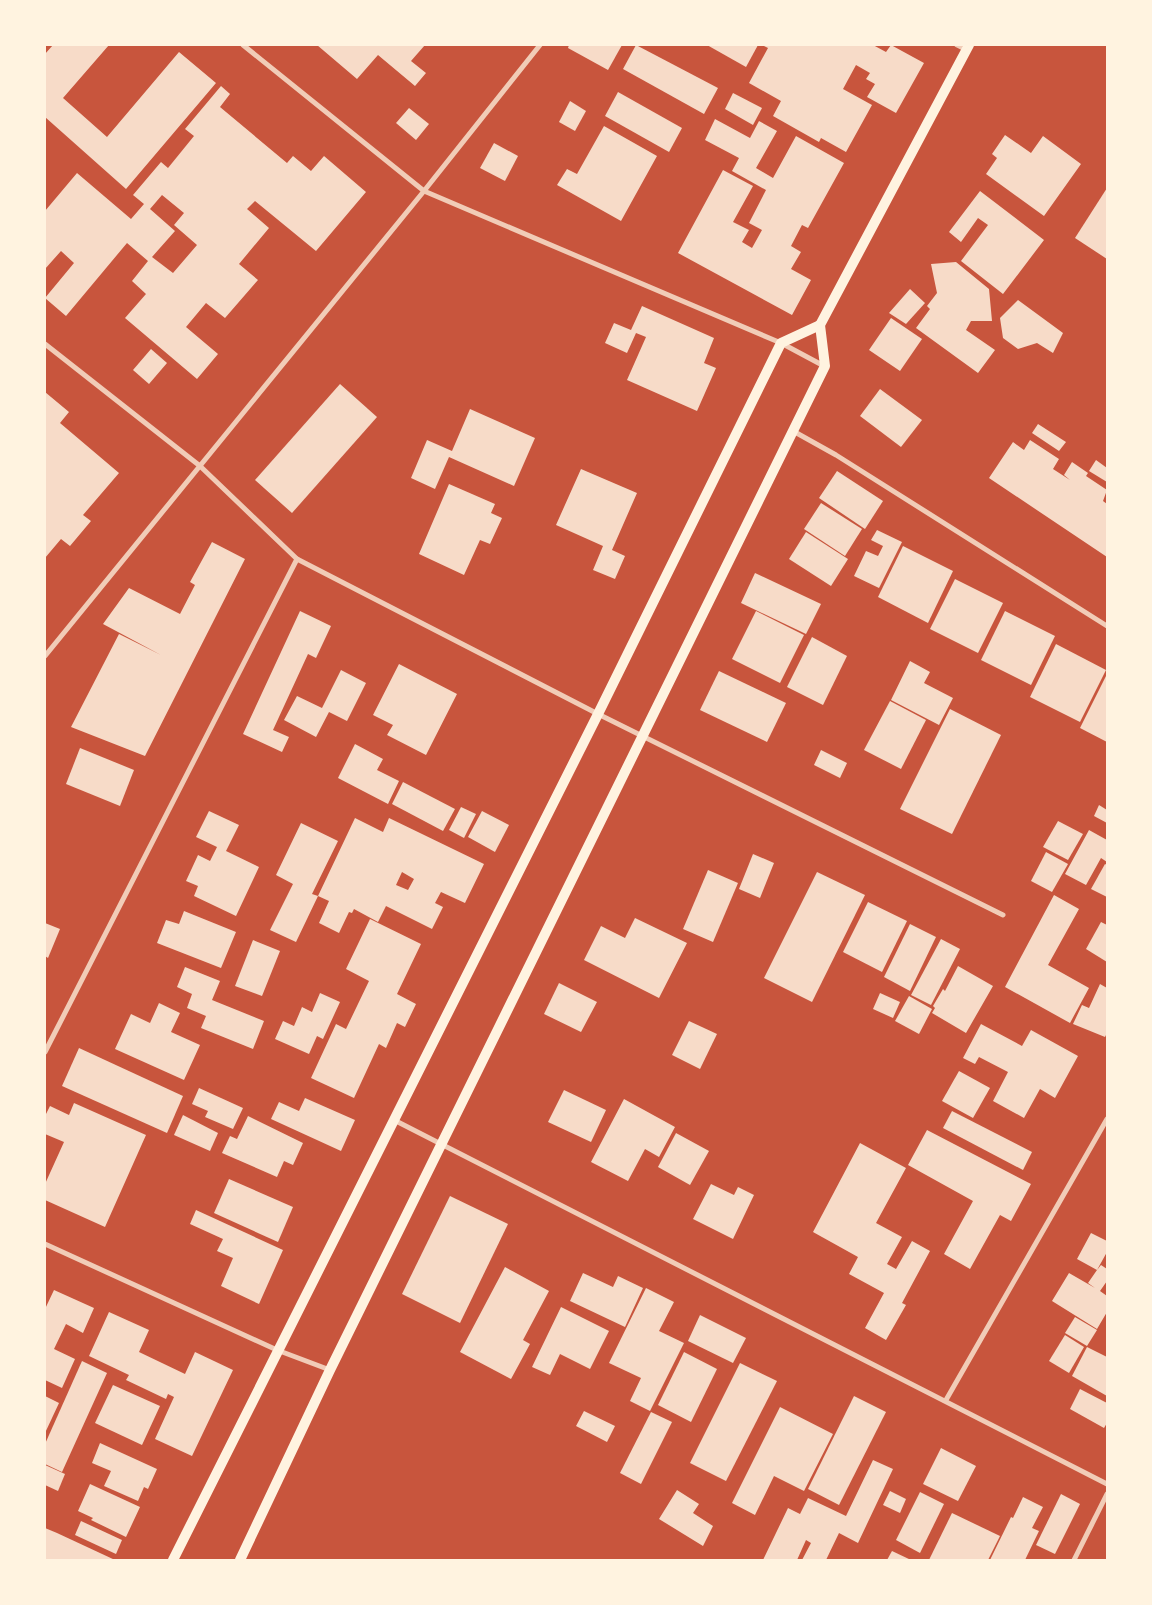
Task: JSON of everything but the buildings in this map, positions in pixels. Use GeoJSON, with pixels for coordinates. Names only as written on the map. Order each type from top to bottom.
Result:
{"type":"FeatureCollection","features":[{"type":"Feature","properties":{"kind":"main road"},"geometry":{"type":"LineString","coordinates":[[240,1560],[330,1370],[825,366],[820,325],[967,47]]}},
{"type":"Feature","properties":{"kind":"main road"},"geometry":{"type":"LineString","coordinates":[[173,1560],[598,714],[781,343],[820,325]]}},
{"type":"Feature","properties":{"kind":"street"},"geometry":{"type":"LineString","coordinates":[[243,45],[424,191],[781,343],[825,366]]}},
{"type":"Feature","properties":{"kind":"street"},"geometry":{"type":"LineString","coordinates":[[45,656],[424,191],[540,45]]}},
{"type":"Feature","properties":{"kind":"street"},"geometry":{"type":"LineString","coordinates":[[45,344],[200,466],[297,559],[598,714],[644,735],[1003,915]]}},
{"type":"Feature","properties":{"kind":"street"},"geometry":{"type":"LineString","coordinates":[[792,431],[836,455],[1107,626]]}},
{"type":"Feature","properties":{"kind":"street"},"geometry":{"type":"LineString","coordinates":[[45,1052],[297,559]]}},
{"type":"Feature","properties":{"kind":"street"},"geometry":{"type":"LineString","coordinates":[[393,1119],[946,1400],[1107,1484]]}},
{"type":"Feature","properties":{"kind":"street"},"geometry":{"type":"LineString","coordinates":[[946,1400],[1107,1119]]}},
{"type":"Feature","properties":{"kind":"street"},"geometry":{"type":"LineString","coordinates":[[45,1244],[278,1350],[330,1370]]}},
{"type":"Feature","properties":{"kind":"street"},"geometry":{"type":"LineString","coordinates":[[1074,1560],[1107,1494]]}},
{"type":"Feature","properties":{"kind":"lane"},"geometry":{"type":"LineString","coordinates":[[956,45],[967,47]]}}]}
